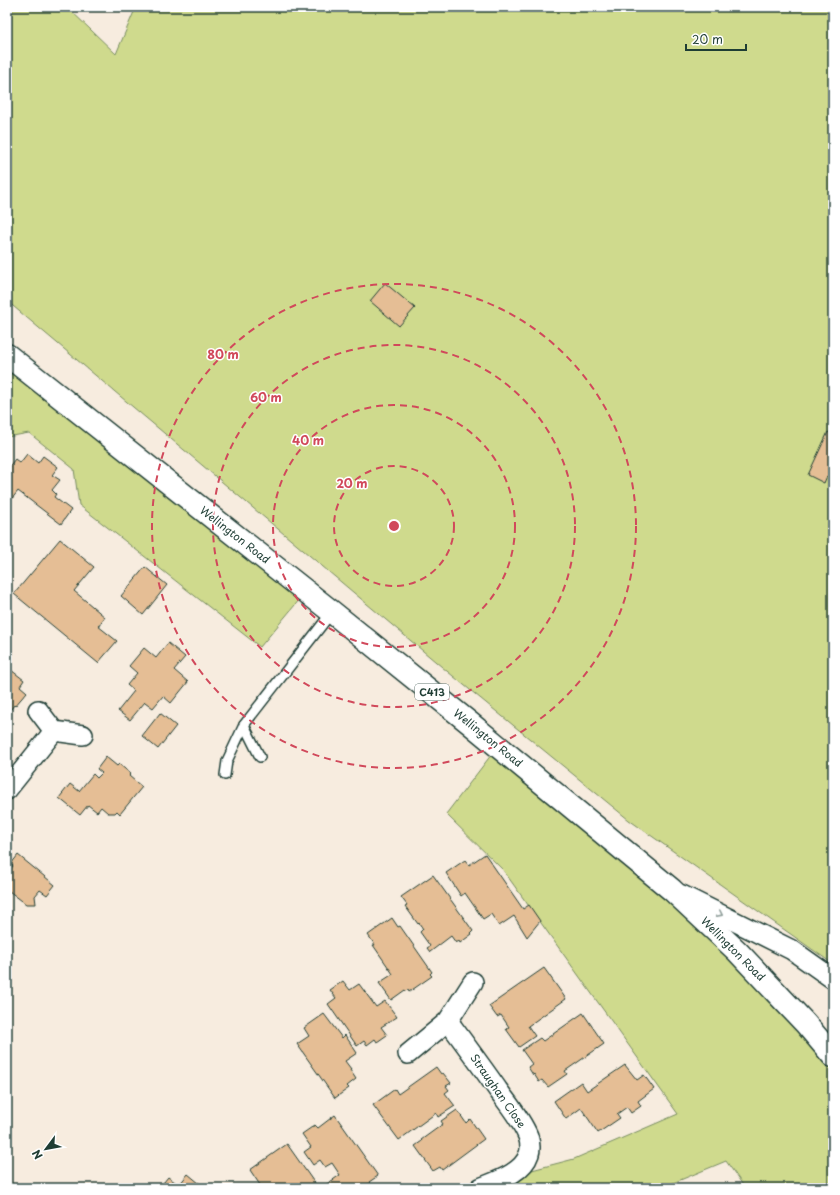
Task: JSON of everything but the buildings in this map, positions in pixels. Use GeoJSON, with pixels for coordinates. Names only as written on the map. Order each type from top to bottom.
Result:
{"type":"FeatureCollection","features":[{"type":"Feature","properties":{"kind":"main road","name":"Wellington Road"},"geometry":{"type":"LineString","coordinates":[[7,355],[332,612],[471,724],[672,890],[737,951],[805,1023],[833,1056]]}},
{"type":"Feature","properties":{"kind":"street"},"geometry":{"type":"LineString","coordinates":[[38,710],[54,731],[83,736]]}},
{"type":"Feature","properties":{"kind":"street"},"geometry":{"type":"LineString","coordinates":[[7,790],[54,731]]}},
{"type":"Feature","properties":{"kind":"street"},"geometry":{"type":"LineString","coordinates":[[672,890],[792,950],[830,979]]}},
{"type":"Feature","properties":{"kind":"street"},"geometry":{"type":"LineString","coordinates":[[408,1054],[448,1021],[473,982]]}},
{"type":"Feature","properties":{"kind":"street","name":"Straughan Close"},"geometry":{"type":"LineString","coordinates":[[448,1021],[518,1118],[528,1138],[530,1148],[529,1155],[519,1168],[505,1177],[480,1188]]}},
{"type":"Feature","properties":{"kind":"lane"},"geometry":{"type":"LineString","coordinates":[[225,775],[227,761],[244,725],[332,612]]}},
{"type":"Feature","properties":{"kind":"lane"},"geometry":{"type":"LineString","coordinates":[[244,725],[260,757]]}},
{"type":"Feature","properties":{"kind":"green space"},"geometry":{"type":"Polygon","coordinates":[[[7,7],[67,7],[116,54],[136,7],[833,7],[833,964],[629,820],[442,667],[7,301],[7,39],[9,29],[7,27],[7,7]]]}},
{"type":"Feature","properties":{"kind":"green space"},"geometry":{"type":"Polygon","coordinates":[[[7,356],[305,593],[260,647],[79,505],[74,469],[29,433],[7,437],[7,356]]]}},
{"type":"Feature","properties":{"kind":"green space"},"geometry":{"type":"Polygon","coordinates":[[[498,746],[672,890],[833,1056],[833,1188],[745,1188],[726,1161],[661,1188],[480,1188],[505,1177],[574,1159],[678,1114],[503,870],[446,814],[498,746]]]}}]}
